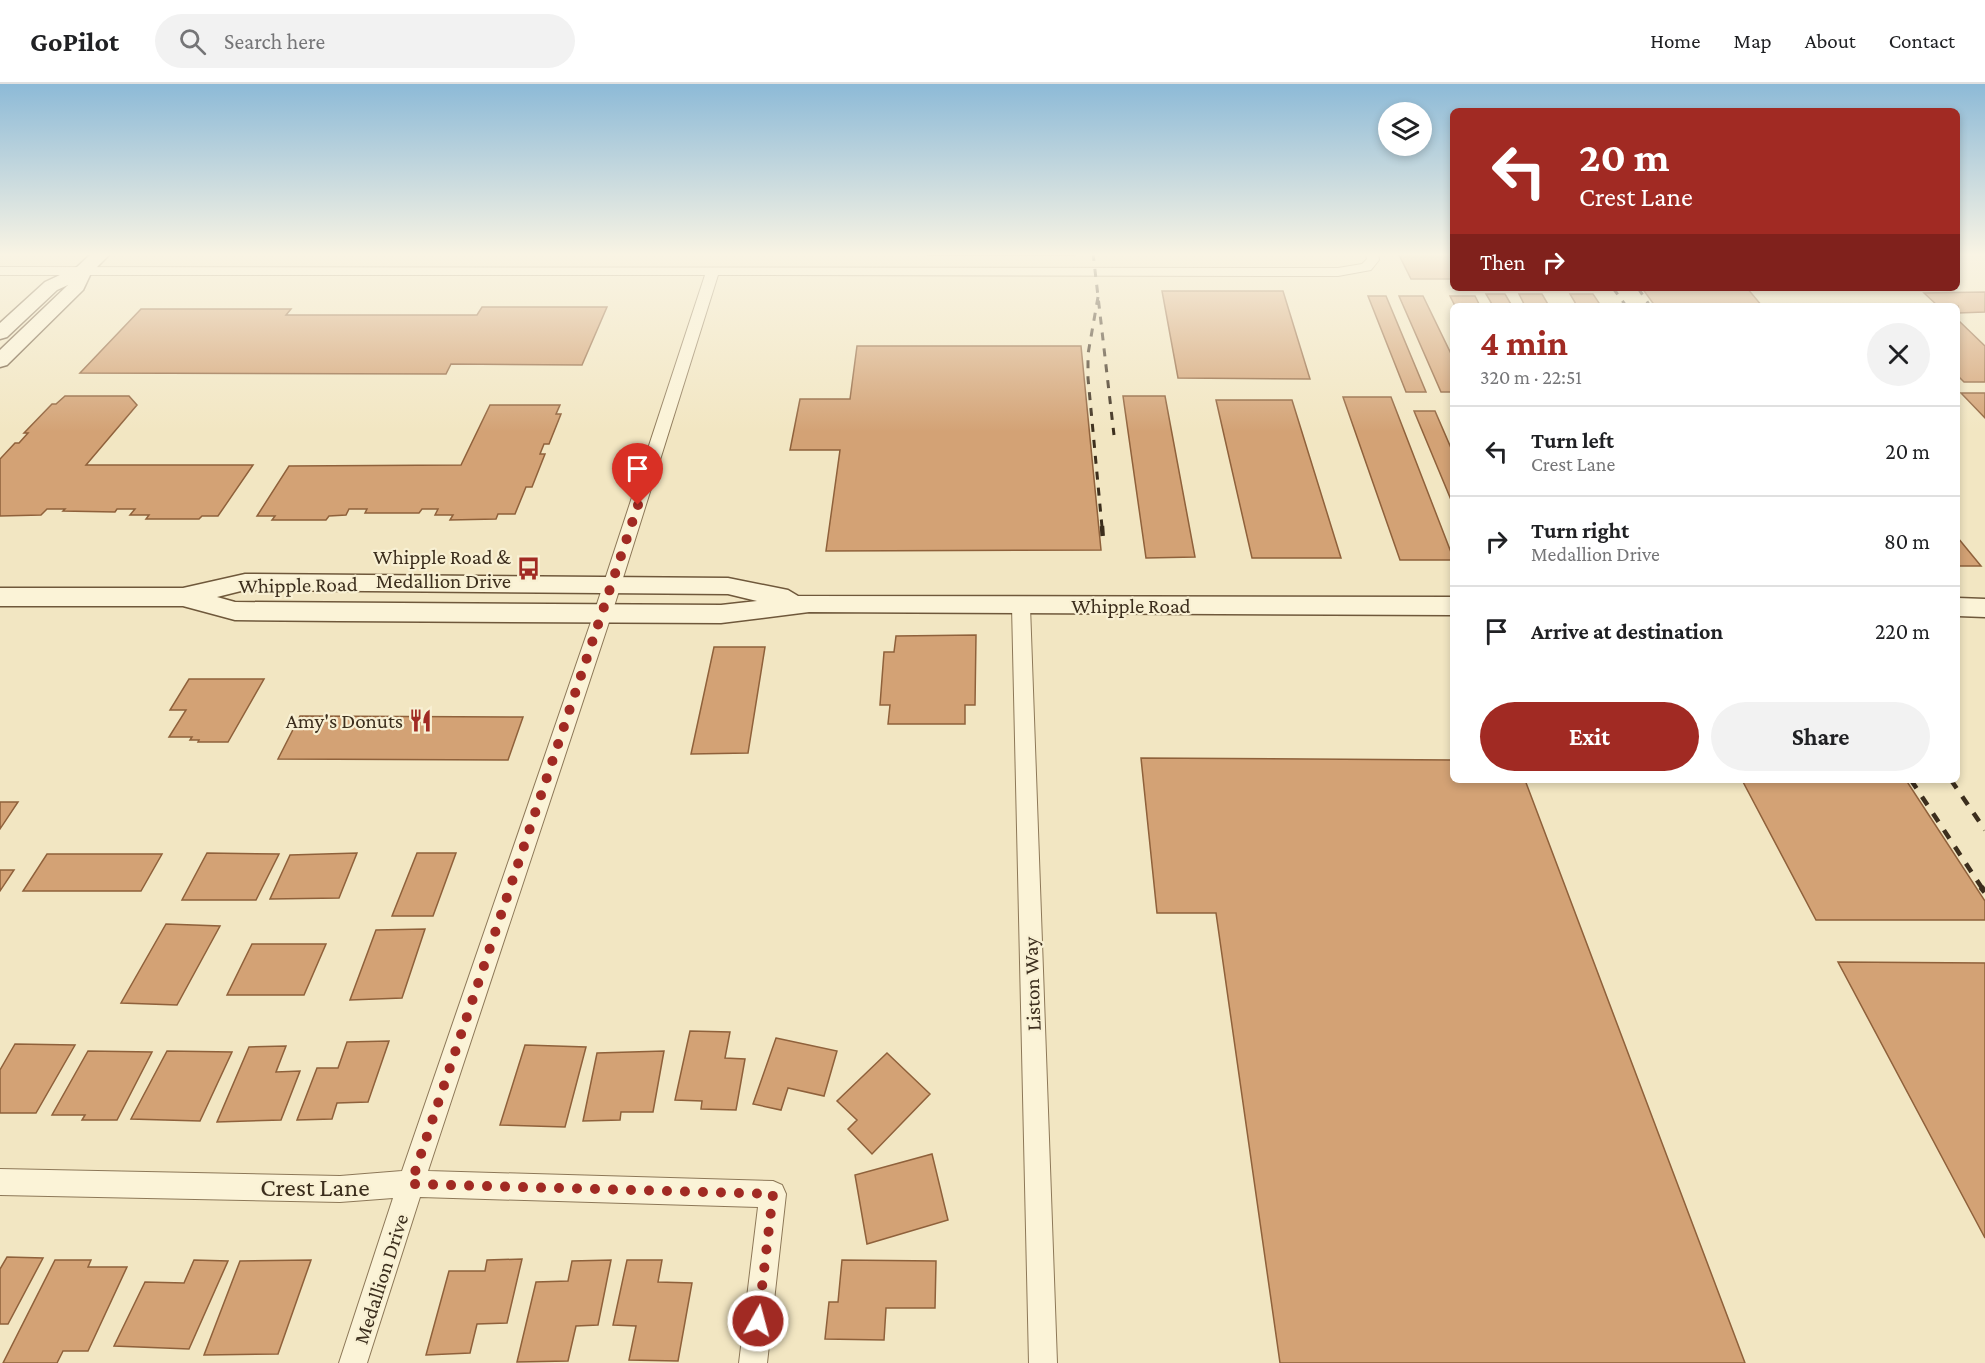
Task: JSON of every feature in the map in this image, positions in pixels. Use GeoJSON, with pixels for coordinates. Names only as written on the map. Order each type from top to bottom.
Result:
{"type":"FeatureCollection","features":[{"type":"Feature","properties":{"kind":"main road"},"geometry":{"type":"LineString","coordinates":[[0,333],[22,313]]}},
{"type":"Feature","properties":{"kind":"main road"},"geometry":{"type":"LineString","coordinates":[[0,361],[50,313]]}},
{"type":"Feature","properties":{"kind":"main road","name":"Whipple Road"},"geometry":{"type":"LineString","coordinates":[[0,597],[183,597],[245,582],[728,586],[809,603]]}},
{"type":"Feature","properties":{"kind":"main road","name":"Whipple Road"},"geometry":{"type":"LineString","coordinates":[[183,597],[235,610],[721,614],[809,603],[1021,606],[1450,606]]}},
{"type":"Feature","properties":{"kind":"main road"},"geometry":{"type":"LineString","coordinates":[[1960,608],[1985,608]]}},
{"type":"Feature","properties":{"kind":"street","name":"Medallion Drive"},"geometry":{"type":"LineString","coordinates":[[353,1363],[613,585],[700,313]]}},
{"type":"Feature","properties":{"kind":"street","name":"Liston Way"},"geometry":{"type":"LineString","coordinates":[[1021,606],[1043,1363]]}},
{"type":"Feature","properties":{"kind":"street","name":"Crest Lane"},"geometry":{"type":"LineString","coordinates":[[0,1182],[340,1189],[411,1184],[773,1194],[753,1363]]}},
{"type":"Feature","properties":{"kind":"building"},"geometry":{"type":"Polygon","coordinates":[[[137,313],[477,315],[478,313],[605,313],[582,365],[451,364],[446,374],[80,373],[137,313]]]}},
{"type":"Feature","properties":{"kind":"building"},"geometry":{"type":"Polygon","coordinates":[[[1166,313],[1290,313],[1310,379],[1178,378],[1166,313]]]}},
{"type":"Feature","properties":{"kind":"building"},"geometry":{"type":"Polygon","coordinates":[[[1375,313],[1393,313],[1426,392],[1406,392],[1375,313]]]}},
{"type":"Feature","properties":{"kind":"building"},"geometry":{"type":"Polygon","coordinates":[[[1406,313],[1431,313],[1450,352],[1450,392],[1441,392],[1406,313]]]}},
{"type":"Feature","properties":{"kind":"building"},"geometry":{"type":"Polygon","coordinates":[[[1960,322],[1985,346],[1985,382],[1964,382],[1960,378],[1960,322]]]}},
{"type":"Feature","properties":{"kind":"building"},"geometry":{"type":"Polygon","coordinates":[[[857,346],[1081,346],[1101,550],[826,551],[840,450],[790,450],[800,399],[850,399],[857,346]]]}},
{"type":"Feature","properties":{"kind":"building"},"geometry":{"type":"Polygon","coordinates":[[[1961,393],[1985,393],[1985,418],[1961,393]]]}},
{"type":"Feature","properties":{"kind":"building"},"geometry":{"type":"Polygon","coordinates":[[[65,396],[129,396],[137,405],[86,465],[253,465],[218,516],[202,516],[199,519],[146,519],[149,515],[130,515],[135,509],[117,509],[115,512],[47,509],[41,515],[0,516],[0,459],[15,443],[19,443],[28,433],[24,433],[52,404],[56,404],[65,396]]]}},
{"type":"Feature","properties":{"kind":"building"},"geometry":{"type":"Polygon","coordinates":[[[1123,396],[1165,396],[1195,557],[1146,558],[1123,396]]]}},
{"type":"Feature","properties":{"kind":"building"},"geometry":{"type":"Polygon","coordinates":[[[1343,397],[1391,397],[1450,550],[1450,560],[1400,560],[1343,397]]]}},
{"type":"Feature","properties":{"kind":"building"},"geometry":{"type":"Polygon","coordinates":[[[1216,400],[1292,400],[1341,558],[1252,558],[1216,400]]]}},
{"type":"Feature","properties":{"kind":"building"},"geometry":{"type":"Polygon","coordinates":[[[490,405],[560,405],[556,414],[561,414],[549,444],[544,444],[540,454],[545,454],[532,487],[526,487],[515,514],[498,514],[496,519],[450,520],[453,515],[435,515],[438,509],[422,509],[419,513],[365,513],[367,509],[349,509],[346,515],[329,516],[326,520],[272,520],[275,516],[257,516],[289,466],[461,465],[490,405]]]}},
{"type":"Feature","properties":{"kind":"building"},"geometry":{"type":"Polygon","coordinates":[[[1414,411],[1435,411],[1450,446],[1450,497],[1414,411]]]}},
{"type":"Feature","properties":{"kind":"building"},"geometry":{"type":"Polygon","coordinates":[[[1960,540],[1981,566],[1960,566],[1960,540]]]}},
{"type":"Feature","properties":{"kind":"building"},"geometry":{"type":"Polygon","coordinates":[[[976,635],[975,705],[965,705],[965,724],[888,724],[890,705],[880,705],[884,652],[894,652],[896,636],[976,635]]]}},
{"type":"Feature","properties":{"kind":"building"},"geometry":{"type":"Polygon","coordinates":[[[714,647],[765,647],[748,753],[691,754],[714,647]]]}},
{"type":"Feature","properties":{"kind":"building"},"geometry":{"type":"Polygon","coordinates":[[[189,679],[264,679],[228,742],[198,742],[199,740],[190,740],[192,737],[169,737],[186,710],[170,710],[189,679]]]}},
{"type":"Feature","properties":{"kind":"building"},"geometry":{"type":"Polygon","coordinates":[[[300,716],[523,717],[508,760],[278,759],[300,716]]]}},
{"type":"Feature","properties":{"kind":"building"},"geometry":{"type":"Polygon","coordinates":[[[1141,758],[1450,760],[1450,783],[1526,783],[1745,1363],[1280,1363],[1216,913],[1157,913],[1141,758]]]}},
{"type":"Feature","properties":{"kind":"building"},"geometry":{"type":"Polygon","coordinates":[[[1744,783],[1908,783],[1985,901],[1985,920],[1816,920],[1744,783]]]}},
{"type":"Feature","properties":{"kind":"building"},"geometry":{"type":"Polygon","coordinates":[[[0,802],[18,802],[0,829],[0,802]]]}},
{"type":"Feature","properties":{"kind":"building"},"geometry":{"type":"Polygon","coordinates":[[[207,853],[279,854],[256,900],[182,900],[207,853]]]}},
{"type":"Feature","properties":{"kind":"building"},"geometry":{"type":"Polygon","coordinates":[[[357,853],[339,898],[270,899],[290,855],[357,853]]]}},
{"type":"Feature","properties":{"kind":"building"},"geometry":{"type":"Polygon","coordinates":[[[417,853],[456,853],[433,916],[392,916],[417,853]]]}},
{"type":"Feature","properties":{"kind":"building"},"geometry":{"type":"Polygon","coordinates":[[[47,854],[162,854],[141,891],[23,891],[47,854]]]}},
{"type":"Feature","properties":{"kind":"building"},"geometry":{"type":"Polygon","coordinates":[[[0,870],[14,870],[0,891],[0,870]]]}},
{"type":"Feature","properties":{"kind":"building"},"geometry":{"type":"Polygon","coordinates":[[[166,924],[220,926],[177,1005],[121,1003],[166,924]]]}},
{"type":"Feature","properties":{"kind":"building"},"geometry":{"type":"Polygon","coordinates":[[[425,929],[402,998],[350,1000],[376,930],[425,929]]]}},
{"type":"Feature","properties":{"kind":"building"},"geometry":{"type":"Polygon","coordinates":[[[252,944],[326,944],[304,995],[227,995],[252,944]]]}},
{"type":"Feature","properties":{"kind":"building"},"geometry":{"type":"Polygon","coordinates":[[[1838,962],[1985,963],[1985,1238],[1838,962]]]}},
{"type":"Feature","properties":{"kind":"building"},"geometry":{"type":"Polygon","coordinates":[[[690,1031],[730,1032],[725,1058],[745,1059],[736,1110],[701,1109],[702,1101],[675,1100],[690,1031]]]}},
{"type":"Feature","properties":{"kind":"building"},"geometry":{"type":"Polygon","coordinates":[[[776,1038],[837,1051],[824,1096],[788,1088],[781,1110],[753,1104],[776,1038]]]}},
{"type":"Feature","properties":{"kind":"building"},"geometry":{"type":"Polygon","coordinates":[[[389,1041],[368,1102],[337,1103],[332,1119],[297,1120],[317,1068],[338,1068],[347,1042],[389,1041]]]}},
{"type":"Feature","properties":{"kind":"building"},"geometry":{"type":"Polygon","coordinates":[[[15,1044],[75,1045],[36,1113],[0,1113],[0,1070],[15,1044]]]}},
{"type":"Feature","properties":{"kind":"building"},"geometry":{"type":"Polygon","coordinates":[[[525,1045],[586,1047],[565,1127],[500,1125],[525,1045]]]}},
{"type":"Feature","properties":{"kind":"building"},"geometry":{"type":"Polygon","coordinates":[[[286,1046],[276,1072],[300,1071],[281,1120],[217,1122],[249,1047],[286,1046]]]}},
{"type":"Feature","properties":{"kind":"building"},"geometry":{"type":"Polygon","coordinates":[[[88,1051],[152,1052],[117,1120],[82,1120],[85,1115],[52,1115],[88,1051]]]}},
{"type":"Feature","properties":{"kind":"building"},"geometry":{"type":"Polygon","coordinates":[[[167,1051],[232,1052],[200,1121],[131,1119],[167,1051]]]}},
{"type":"Feature","properties":{"kind":"building"},"geometry":{"type":"Polygon","coordinates":[[[664,1051],[653,1112],[621,1112],[620,1120],[583,1121],[597,1053],[664,1051]]]}},
{"type":"Feature","properties":{"kind":"building"},"geometry":{"type":"Polygon","coordinates":[[[887,1053],[930,1094],[872,1154],[848,1129],[857,1120],[837,1101],[887,1053]]]}},
{"type":"Feature","properties":{"kind":"building"},"geometry":{"type":"Polygon","coordinates":[[[932,1154],[948,1220],[867,1244],[855,1175],[932,1154]]]}},
{"type":"Feature","properties":{"kind":"building"},"geometry":{"type":"Polygon","coordinates":[[[7,1257],[43,1258],[8,1324],[0,1324],[0,1269],[7,1257]]]}},
{"type":"Feature","properties":{"kind":"building"},"geometry":{"type":"Polygon","coordinates":[[[522,1259],[507,1323],[477,1324],[470,1353],[426,1355],[449,1271],[485,1271],[487,1260],[522,1259]]]}},
{"type":"Feature","properties":{"kind":"building"},"geometry":{"type":"Polygon","coordinates":[[[55,1260],[91,1260],[88,1267],[127,1267],[88,1351],[63,1351],[57,1363],[3,1363],[55,1260]]]}},
{"type":"Feature","properties":{"kind":"building"},"geometry":{"type":"Polygon","coordinates":[[[194,1260],[228,1261],[189,1349],[114,1346],[145,1282],[184,1283],[194,1260]]]}},
{"type":"Feature","properties":{"kind":"building"},"geometry":{"type":"Polygon","coordinates":[[[311,1260],[278,1354],[204,1355],[240,1261],[311,1260]]]}},
{"type":"Feature","properties":{"kind":"building"},"geometry":{"type":"Polygon","coordinates":[[[611,1260],[598,1325],[576,1326],[568,1361],[517,1362],[536,1282],[568,1281],[572,1261],[611,1260]]]}},
{"type":"Feature","properties":{"kind":"building"},"geometry":{"type":"Polygon","coordinates":[[[627,1260],[662,1260],[658,1282],[692,1283],[678,1361],[629,1360],[636,1326],[613,1325],[627,1260]]]}},
{"type":"Feature","properties":{"kind":"building"},"geometry":{"type":"Polygon","coordinates":[[[842,1260],[936,1261],[935,1308],[886,1308],[884,1340],[825,1339],[829,1302],[838,1302],[842,1260]]]}},
{"type":"Feature","properties":{"kind":"railway"},"geometry":{"type":"LineString","coordinates":[[1095,313],[1088,354],[1088,378],[1102,527]]}},
{"type":"Feature","properties":{"kind":"railway"},"geometry":{"type":"LineString","coordinates":[[1100,313],[1114,435]]}},
{"type":"Feature","properties":{"kind":"railway"},"geometry":{"type":"LineString","coordinates":[[1102,526],[1103,541]]}},
{"type":"Feature","properties":{"kind":"railway"},"geometry":{"type":"LineString","coordinates":[[1913,783],[1982,888]]}},
{"type":"Feature","properties":{"kind":"railway"},"geometry":{"type":"LineString","coordinates":[[1953,783],[1985,830]]}},
{"type":"Feature","properties":{"kind":"railway"},"geometry":{"type":"LineString","coordinates":[[1981,887],[1985,892]]}},
{"type":"Feature","properties":{"kind":"place","name":"Whipple Road & Medallion Drive"},"geometry":{"type":"Point","coordinates":[529,569]}},
{"type":"Feature","properties":{"kind":"place","name":"Amy's Donuts"},"geometry":{"type":"Point","coordinates":[421,721]}},
{"type":"Feature","properties":{"kind":"route"},"geometry":{"type":"LineString","coordinates":[[638,505],[411,1184],[773,1194],[758,1321]]}}]}
